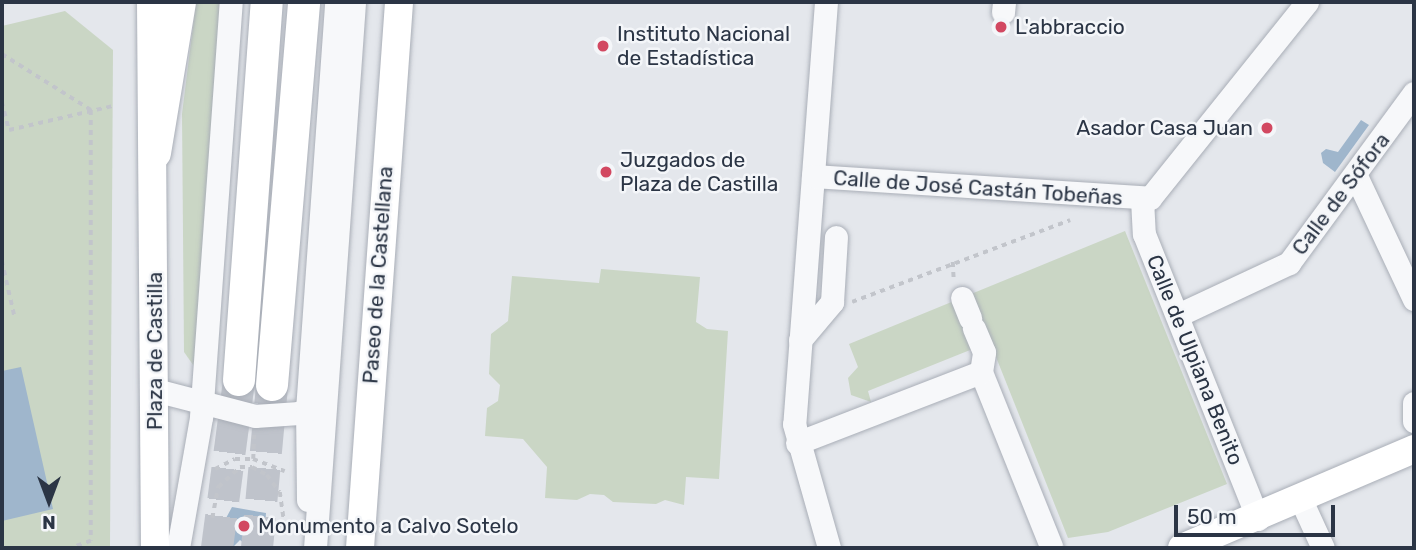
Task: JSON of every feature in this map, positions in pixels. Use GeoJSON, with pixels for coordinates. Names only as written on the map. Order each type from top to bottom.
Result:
{"type":"FeatureCollection","features":[{"type":"Feature","properties":{"kind":"highway"},"geometry":{"type":"LineString","coordinates":[[155,153],[180,2]]}},
{"type":"Feature","properties":{"kind":"highway"},"geometry":{"type":"LineString","coordinates":[[239,380],[267,2]]}},
{"type":"Feature","properties":{"kind":"highway"},"geometry":{"type":"LineString","coordinates":[[272,385],[304,2]]}},
{"type":"Feature","properties":{"kind":"main road"},"geometry":{"type":"LineString","coordinates":[[151,2],[155,153]]}},
{"type":"Feature","properties":{"kind":"main road","name":"Paseo de la Castellana"},"geometry":{"type":"LineString","coordinates":[[360,548],[399,2]]}},
{"type":"Feature","properties":{"kind":"main road","name":"Plaza de Castilla"},"geometry":{"type":"LineString","coordinates":[[155,153],[155,548]]}},
{"type":"Feature","properties":{"kind":"main road"},"geometry":{"type":"LineString","coordinates":[[1182,548],[1258,519],[1414,449]]}},
{"type":"Feature","properties":{"kind":"street"},"geometry":{"type":"LineString","coordinates":[[178,548],[201,405],[231,2]]}},
{"type":"Feature","properties":{"kind":"street"},"geometry":{"type":"LineString","coordinates":[[310,548],[307,408],[336,2]]}},
{"type":"Feature","properties":{"kind":"street"},"geometry":{"type":"LineString","coordinates":[[315,548],[354,2]]}},
{"type":"Feature","properties":{"kind":"street"},"geometry":{"type":"LineString","coordinates":[[826,2],[800,340],[797,443],[829,548]]}},
{"type":"Feature","properties":{"kind":"street"},"geometry":{"type":"LineString","coordinates":[[1143,199],[1156,193],[1307,2]]}},
{"type":"Feature","properties":{"kind":"street","name":"Calle de Sófora"},"geometry":{"type":"LineString","coordinates":[[1178,315],[1289,263],[1356,176],[1414,93]]}},
{"type":"Feature","properties":{"kind":"street","name":"Calle de José Castán Tobeñas"},"geometry":{"type":"LineString","coordinates":[[813,176],[1143,199]]}},
{"type":"Feature","properties":{"kind":"street"},"geometry":{"type":"LineString","coordinates":[[1356,176],[1414,299]]}},
{"type":"Feature","properties":{"kind":"street","name":"Calle de Ulpiana Benito"},"geometry":{"type":"LineString","coordinates":[[1143,199],[1144,234],[1258,519]]}},
{"type":"Feature","properties":{"kind":"street"},"geometry":{"type":"LineString","coordinates":[[800,340],[832,302],[836,237]]}},
{"type":"Feature","properties":{"kind":"street"},"geometry":{"type":"LineString","coordinates":[[969,315],[984,352],[981,372],[1051,546]]}},
{"type":"Feature","properties":{"kind":"street"},"geometry":{"type":"LineString","coordinates":[[797,443],[981,372]]}},
{"type":"Feature","properties":{"kind":"street"},"geometry":{"type":"LineString","coordinates":[[155,390],[201,405],[255,416],[299,414],[307,408]]}},
{"type":"Feature","properties":{"kind":"street"},"geometry":{"type":"LineString","coordinates":[[1414,402],[1414,421]]}},
{"type":"Feature","properties":{"kind":"street"},"geometry":{"type":"LineString","coordinates":[[1301,500],[1323,548]]}},
{"type":"Feature","properties":{"kind":"path"},"geometry":{"type":"LineString","coordinates":[[2,54],[91,110]]}},
{"type":"Feature","properties":{"kind":"path"},"geometry":{"type":"LineString","coordinates":[[2,102],[9,130],[113,106]]}},
{"type":"Feature","properties":{"kind":"path"},"geometry":{"type":"LineString","coordinates":[[72,548],[91,541],[91,110]]}},
{"type":"Feature","properties":{"kind":"path","name":"Calle de José Castán Tobeñas"},"geometry":{"type":"LineString","coordinates":[[822,314],[953,262],[1070,220]]}},
{"type":"Feature","properties":{"kind":"path"},"geometry":{"type":"LineString","coordinates":[[2,261],[15,318]]}},
{"type":"Feature","properties":{"kind":"path"},"geometry":{"type":"LineString","coordinates":[[952,276],[953,262]]}},
{"type":"Feature","properties":{"kind":"path"},"geometry":{"type":"LineString","coordinates":[[243,431],[265,432]]}},
{"type":"Feature","properties":{"kind":"path"},"geometry":{"type":"LineString","coordinates":[[252,467],[254,436]]}},
{"type":"Feature","properties":{"kind":"path"},"geometry":{"type":"LineString","coordinates":[[220,465],[253,459],[281,467]]}},
{"type":"Feature","properties":{"kind":"path"},"geometry":{"type":"LineString","coordinates":[[212,518],[218,487],[240,467],[252,467],[267,475],[280,492],[285,527],[275,524]]}},
{"type":"Feature","properties":{"kind":"green space"},"geometry":{"type":"Polygon","coordinates":[[[196,2],[224,2],[196,369],[184,352],[182,114],[196,2]]]}},
{"type":"Feature","properties":{"kind":"green space"},"geometry":{"type":"Polygon","coordinates":[[[65,11],[113,50],[110,548],[2,548],[2,26],[65,11]]]}},
{"type":"Feature","properties":{"kind":"green space"},"geometry":{"type":"Polygon","coordinates":[[[1125,231],[1227,484],[1108,532],[1068,538],[990,342],[868,391],[871,402],[851,395],[848,378],[858,367],[849,344],[1125,231]]]}},
{"type":"Feature","properties":{"kind":"green space"},"geometry":{"type":"Polygon","coordinates":[[[601,269],[700,277],[696,322],[707,329],[728,331],[719,479],[686,477],[684,505],[665,500],[656,504],[613,502],[604,495],[590,494],[577,500],[545,498],[547,467],[523,439],[485,436],[487,408],[498,401],[500,385],[489,374],[491,334],[508,321],[512,276],[599,283],[601,269]]]}},
{"type":"Feature","properties":{"kind":"water"},"geometry":{"type":"Polygon","coordinates":[[[1361,120],[1369,125],[1335,172],[1323,163],[1321,153],[1326,149],[1338,152],[1361,120]]]}},
{"type":"Feature","properties":{"kind":"water"},"geometry":{"type":"Polygon","coordinates":[[[21,367],[53,509],[2,521],[2,371],[21,367]]]}},
{"type":"Feature","properties":{"kind":"water"},"geometry":{"type":"Polygon","coordinates":[[[232,507],[266,513],[265,527],[255,535],[263,545],[250,548],[240,540],[233,547],[227,541],[235,534],[225,520],[232,507]]]}},
{"type":"Feature","properties":{"kind":"tunnel"},"geometry":{"type":"LineString","coordinates":[[217,548],[239,380]]}},
{"type":"Feature","properties":{"kind":"tunnel"},"geometry":{"type":"LineString","coordinates":[[257,548],[272,385]]}},
{"type":"Feature","properties":{"kind":"place","name":"L'abbraccio"},"geometry":{"type":"Point","coordinates":[1001,27]}},
{"type":"Feature","properties":{"kind":"place","name":"Instituto Nacional de Estadística"},"geometry":{"type":"Point","coordinates":[603,46]}},
{"type":"Feature","properties":{"kind":"place","name":"Asador Casa Juan"},"geometry":{"type":"Point","coordinates":[1267,128]}},
{"type":"Feature","properties":{"kind":"place","name":"Juzgados de Plaza de Castilla"},"geometry":{"type":"Point","coordinates":[606,172]}},
{"type":"Feature","properties":{"kind":"place","name":"Monumento a Calvo Sotelo"},"geometry":{"type":"Point","coordinates":[244,526]}}]}
